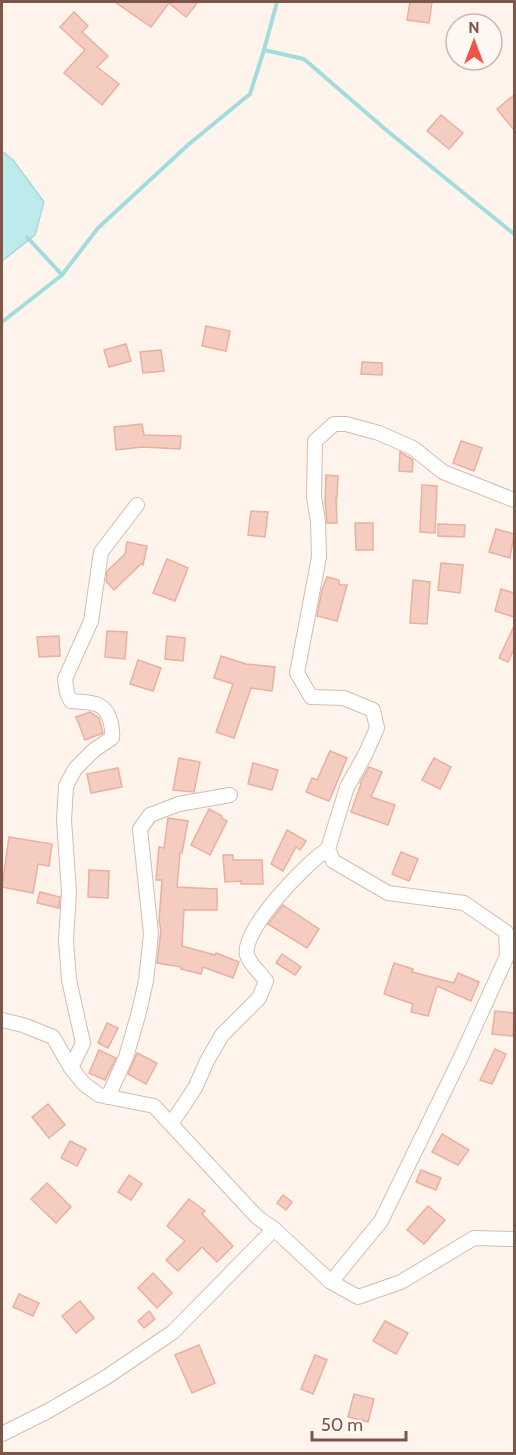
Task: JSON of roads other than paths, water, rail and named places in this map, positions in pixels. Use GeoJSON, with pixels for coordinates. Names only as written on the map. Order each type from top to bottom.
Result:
{"type":"FeatureCollection","features":[{"type":"Feature","properties":{"kind":"street"},"geometry":{"type":"LineString","coordinates":[[171,1124],[195,1088],[207,1060],[222,1035],[259,998],[266,981],[247,957],[246,943],[255,927],[304,869],[328,849],[347,787],[377,728],[373,710],[344,698],[311,697],[297,673],[320,557],[314,497],[315,441],[334,424],[346,424],[379,433],[413,448],[442,472],[514,500]]}},
{"type":"Feature","properties":{"kind":"street"},"geometry":{"type":"LineString","coordinates":[[71,1068],[83,1043],[69,980],[66,940],[69,892],[64,820],[66,786],[75,769],[94,750],[112,738],[113,731],[107,711],[100,704],[71,701],[65,679],[92,621],[101,552],[137,505]]}},
{"type":"Feature","properties":{"kind":"street"},"geometry":{"type":"LineString","coordinates":[[108,1097],[126,1057],[146,981],[151,934],[140,829],[150,815],[179,804],[230,795]]}},
{"type":"Feature","properties":{"kind":"street"},"geometry":{"type":"LineString","coordinates":[[328,849],[333,861],[388,893],[464,903],[506,932],[507,956],[461,1057],[381,1221],[331,1282]]}},
{"type":"Feature","properties":{"kind":"street"},"geometry":{"type":"LineString","coordinates":[[2,1020],[23,1025],[53,1037],[71,1068],[84,1084],[99,1095],[154,1106],[257,1217],[274,1229],[331,1282],[358,1297],[401,1282],[474,1238],[514,1239]]}},
{"type":"Feature","properties":{"kind":"street"},"geometry":{"type":"LineString","coordinates":[[2,1434],[105,1378],[173,1332],[274,1229]]}},
{"type":"Feature","properties":{"kind":"water"},"geometry":{"type":"Polygon","coordinates":[[[2,151],[13,160],[44,202],[35,235],[2,261],[2,151]]]}},
{"type":"Feature","properties":{"kind":"waterway"},"geometry":{"type":"LineString","coordinates":[[2,322],[62,275],[98,228],[189,144],[250,94],[277,2]]}},
{"type":"Feature","properties":{"kind":"waterway"},"geometry":{"type":"LineString","coordinates":[[264,50],[304,59],[385,129],[514,234]]}},
{"type":"Feature","properties":{"kind":"waterway"},"geometry":{"type":"LineString","coordinates":[[27,237],[62,275]]}}]}
